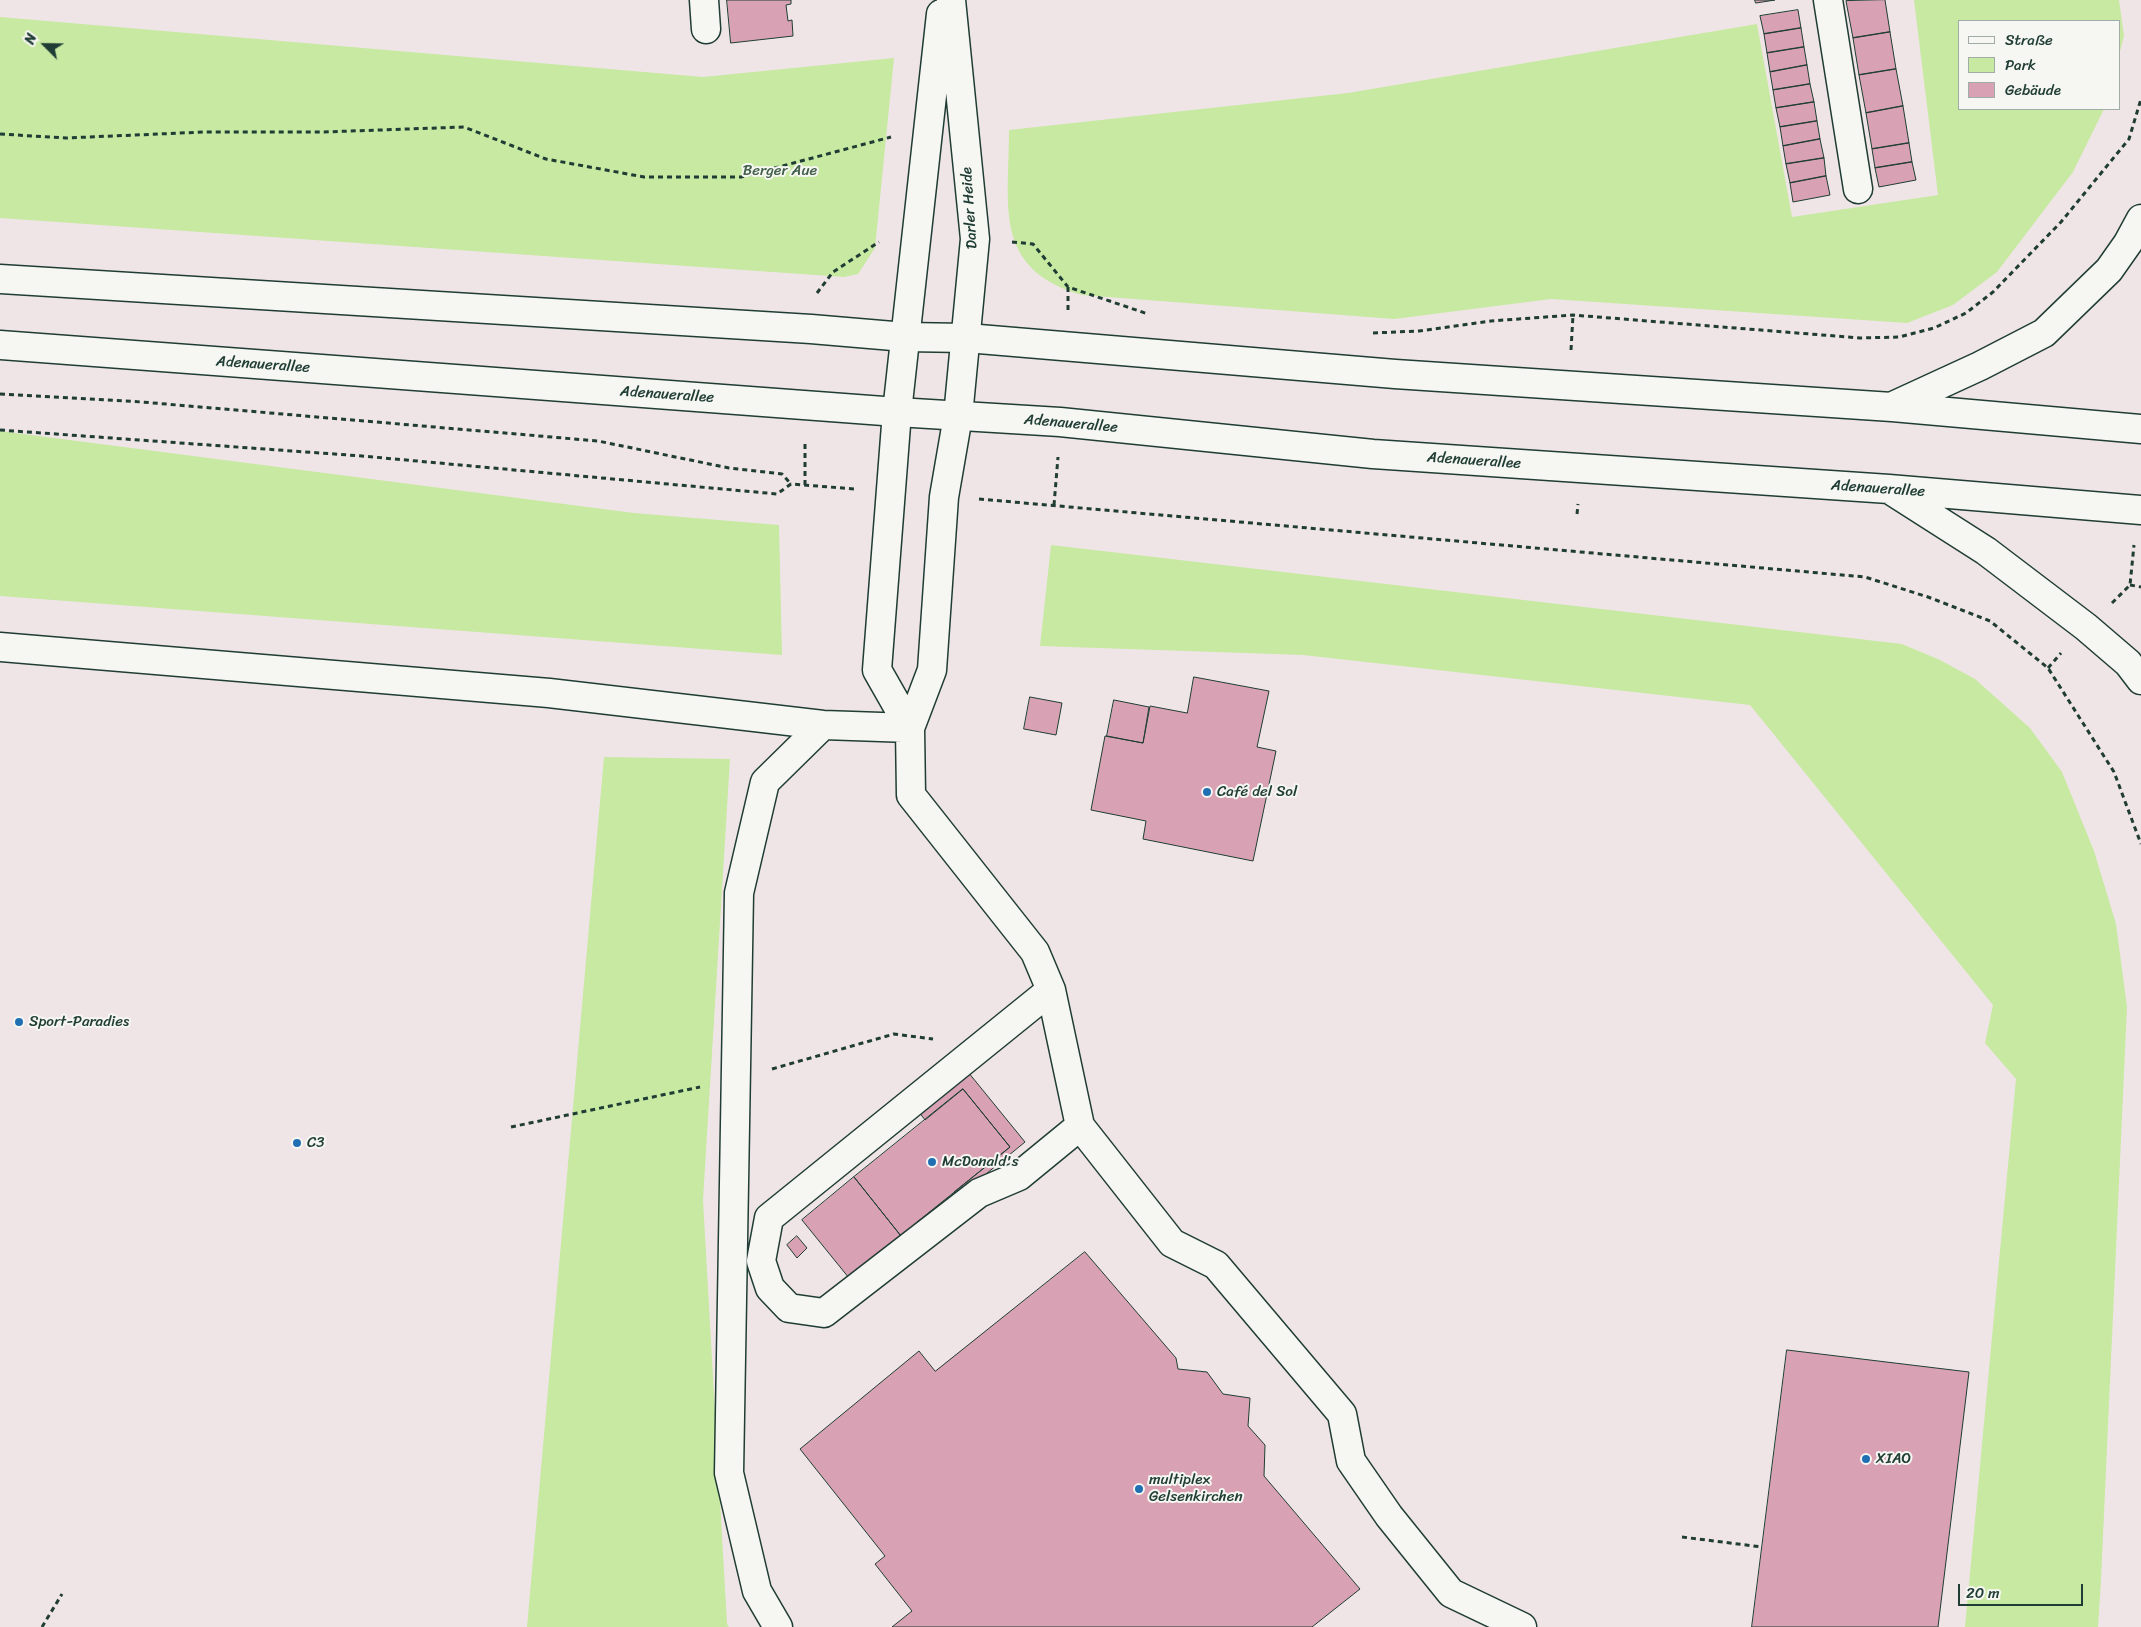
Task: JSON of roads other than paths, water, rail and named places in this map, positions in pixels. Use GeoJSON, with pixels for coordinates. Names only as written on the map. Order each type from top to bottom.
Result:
{"type":"FeatureCollection","features":[{"type":"Feature","properties":{"kind":"main road"},"geometry":{"type":"LineString","coordinates":[[704,0],[706,29]]}},
{"type":"Feature","properties":{"kind":"main road"},"geometry":{"type":"LineString","coordinates":[[942,0],[897,412],[877,670],[910,728],[911,795],[1035,952],[1051,990],[1080,1126],[1172,1243],[1216,1265],[1342,1414],[1351,1461],[1389,1516],[1451,1593],[1495,1616],[1522,1627]]}},
{"type":"Feature","properties":{"kind":"main road","name":"Darler Heide"},"geometry":{"type":"LineString","coordinates":[[910,728],[932,670],[944,497],[958,416],[967,338],[975,239],[951,0]]}},
{"type":"Feature","properties":{"kind":"main road"},"geometry":{"type":"LineString","coordinates":[[1828,0],[1858,189]]}},
{"type":"Feature","properties":{"kind":"main road"},"geometry":{"type":"LineString","coordinates":[[1892,407],[1980,366],[2044,333],[2108,270],[2128,243],[2141,219]]}},
{"type":"Feature","properties":{"kind":"main road"},"geometry":{"type":"LineString","coordinates":[[0,279],[811,329],[905,337],[967,338],[1395,374],[1892,407],[2141,429]]}},
{"type":"Feature","properties":{"kind":"main road","name":"Adenauerallee"},"geometry":{"type":"LineString","coordinates":[[0,345],[897,412],[1060,422],[1373,454],[1889,489],[2141,510]]}},
{"type":"Feature","properties":{"kind":"main road"},"geometry":{"type":"LineString","coordinates":[[1889,489],[1986,551],[2079,621],[2128,663],[2141,680]]}},
{"type":"Feature","properties":{"kind":"main road"},"geometry":{"type":"LineString","coordinates":[[0,647],[549,692],[823,725],[910,728]]}},
{"type":"Feature","properties":{"kind":"main road"},"geometry":{"type":"LineString","coordinates":[[778,1627],[757,1591],[729,1473],[739,894],[765,782],[823,725]]}},
{"type":"Feature","properties":{"kind":"main road"},"geometry":{"type":"LineString","coordinates":[[1051,990],[769,1218],[761,1261],[770,1288],[789,1308],[824,1313],[979,1193],[1019,1176],[1080,1126]]}},
{"type":"Feature","properties":{"kind":"place","name":"Café del Sol"},"geometry":{"type":"Point","coordinates":[1207,792]}},
{"type":"Feature","properties":{"kind":"place","name":"Sport-Paradies"},"geometry":{"type":"Point","coordinates":[19,1022]}},
{"type":"Feature","properties":{"kind":"place","name":"C3"},"geometry":{"type":"Point","coordinates":[297,1143]}},
{"type":"Feature","properties":{"kind":"place","name":"McDonald's"},"geometry":{"type":"Point","coordinates":[932,1162]}},
{"type":"Feature","properties":{"kind":"place","name":"XIAO"},"geometry":{"type":"Point","coordinates":[1866,1459]}},
{"type":"Feature","properties":{"kind":"place","name":"multiplex Gelsenkirchen"},"geometry":{"type":"Point","coordinates":[1139,1489]}},
{"type":"Feature","properties":{"kind":"park label","name":"Berger Aue"},"geometry":{"type":"Point","coordinates":[780,171]}}]}
